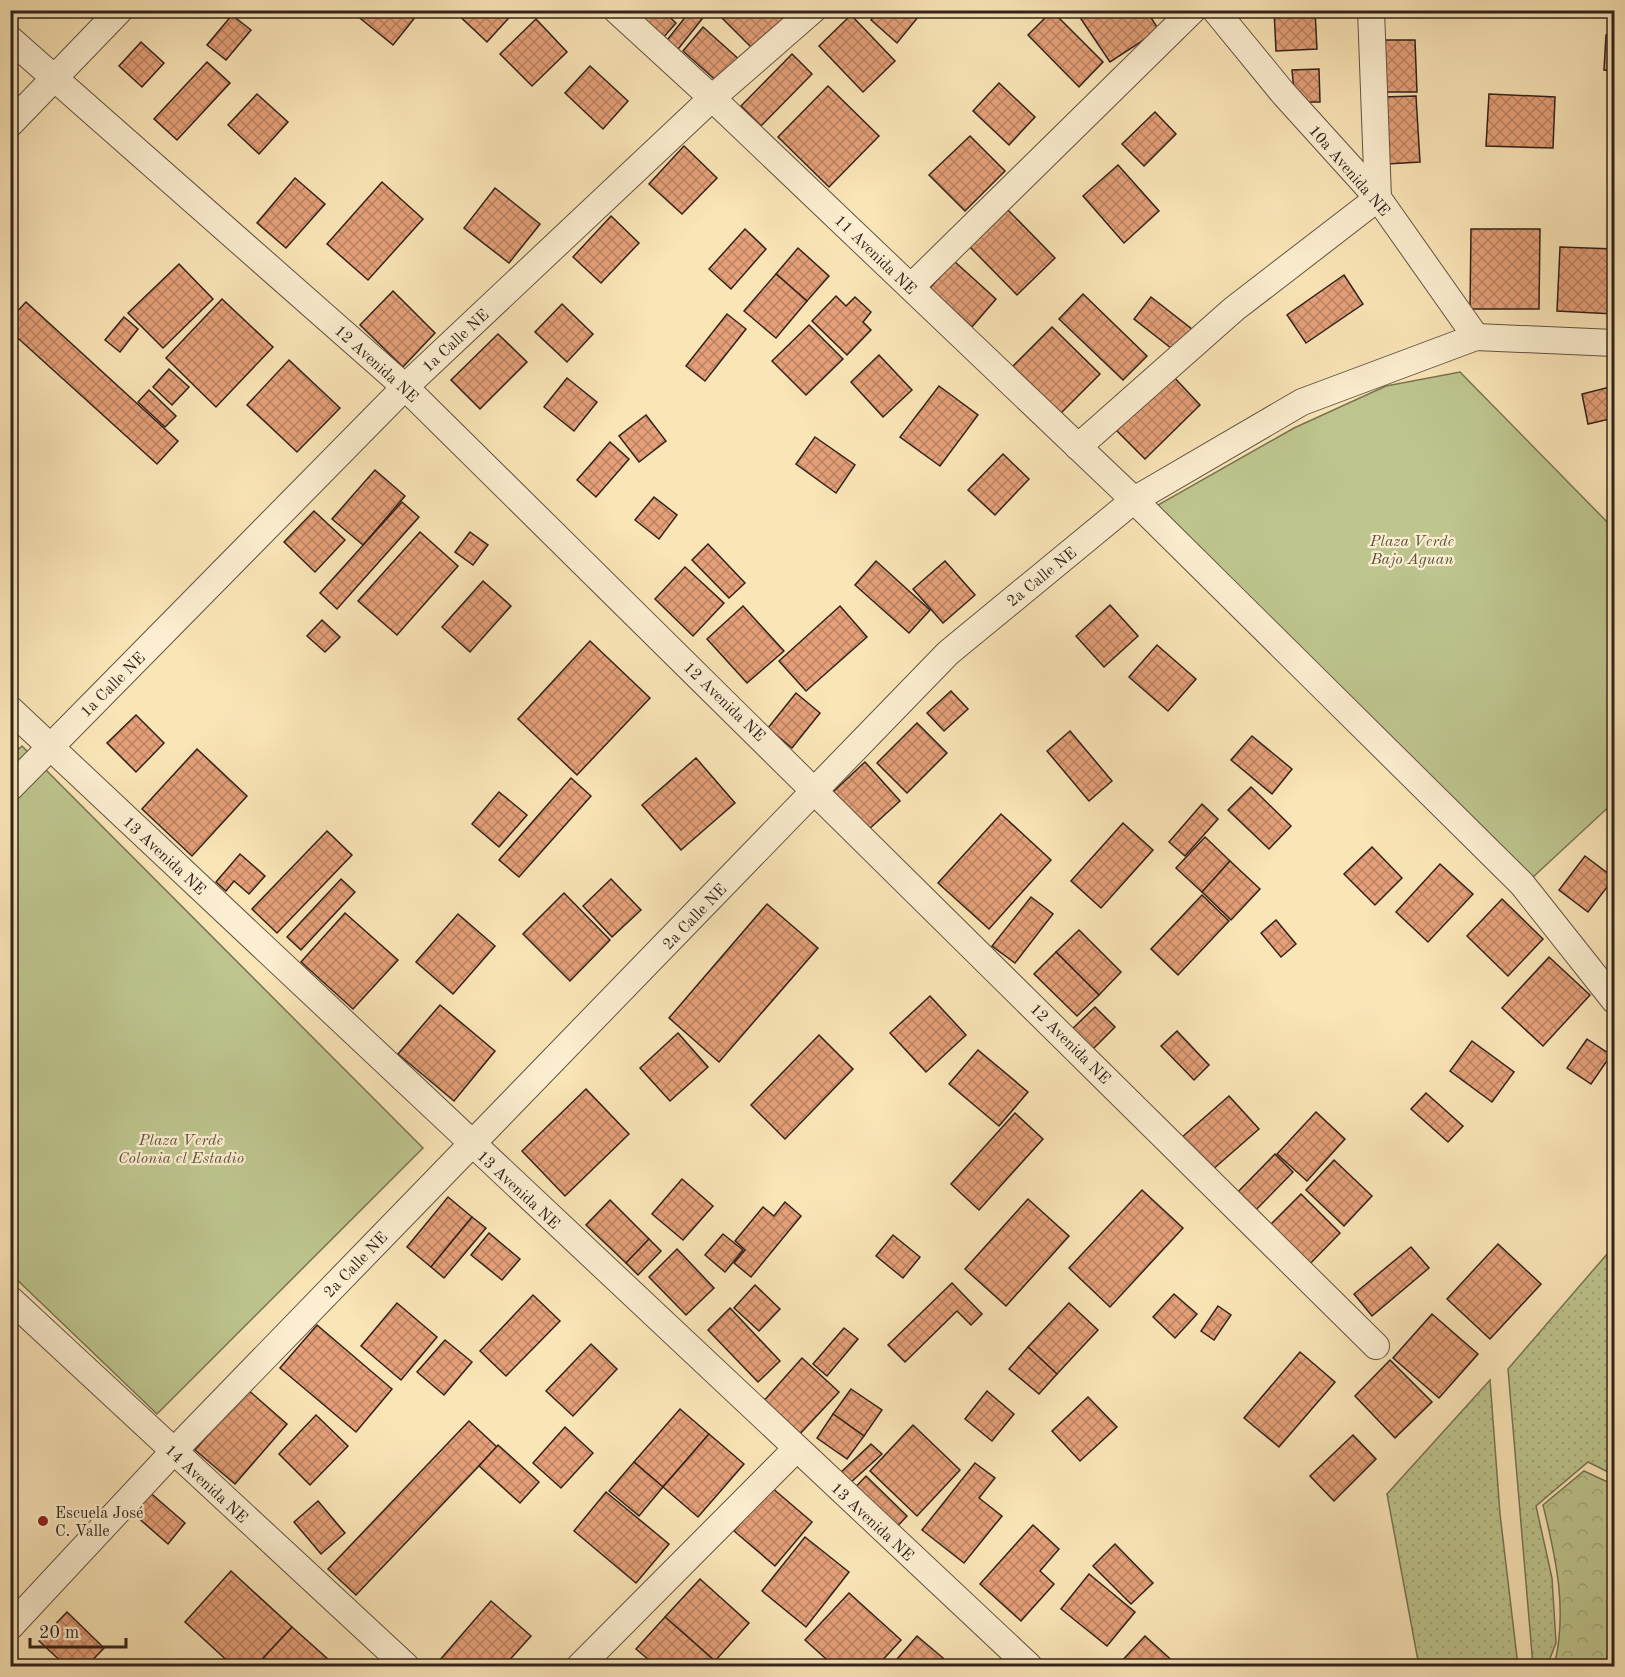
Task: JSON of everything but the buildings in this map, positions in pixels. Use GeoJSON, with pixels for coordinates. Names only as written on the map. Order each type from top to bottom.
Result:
{"type":"FeatureCollection","features":[{"type":"Feature","properties":{"kind":"street"},"geometry":{"type":"LineString","coordinates":[[10,124],[120,10]]}},
{"type":"Feature","properties":{"kind":"street","name":"11 Avenida NE"},"geometry":{"type":"LineString","coordinates":[[616,10],[712,98],[1134,500],[1522,884],[1614,1000]]}},
{"type":"Feature","properties":{"kind":"street","name":"1a Calle NE"},"geometry":{"type":"LineString","coordinates":[[10,788],[405,387],[712,98],[813,10]]}},
{"type":"Feature","properties":{"kind":"street"},"geometry":{"type":"LineString","coordinates":[[910,287],[1193,10]]}},
{"type":"Feature","properties":{"kind":"street","name":"10a Avenida NE"},"geometry":{"type":"LineString","coordinates":[[1215,10],[1283,93],[1378,198],[1476,337]]}},
{"type":"Feature","properties":{"kind":"street"},"geometry":{"type":"LineString","coordinates":[[1078,447],[1234,309],[1378,198],[1371,10]]}},
{"type":"Feature","properties":{"kind":"street","name":"12 Avenida NE"},"geometry":{"type":"LineString","coordinates":[[10,39],[405,387],[816,790],[1376,1346]]}},
{"type":"Feature","properties":{"kind":"street"},"geometry":{"type":"LineString","coordinates":[[1476,337],[1614,343]]}},
{"type":"Feature","properties":{"kind":"street","name":"2a Calle NE"},"geometry":{"type":"LineString","coordinates":[[10,1627],[173,1452],[948,653],[1134,500],[1302,402],[1476,337]]}},
{"type":"Feature","properties":{"kind":"street","name":"13 Avenida NE"},"geometry":{"type":"LineString","coordinates":[[10,709],[1029,1666]]}},
{"type":"Feature","properties":{"kind":"street","name":"14 Avenida NE"},"geometry":{"type":"LineString","coordinates":[[10,1299],[406,1666]]}},
{"type":"Feature","properties":{"kind":"street"},"geometry":{"type":"LineString","coordinates":[[580,1666],[796,1449]]}},
{"type":"Feature","properties":{"kind":"green space","name":"Plaza Verde Bajo Aguan"},"geometry":{"type":"Polygon","coordinates":[[[1460,372],[1614,529],[1614,802],[1532,878],[1144,513],[1294,428],[1386,386],[1460,372]]]}},
{"type":"Feature","properties":{"kind":"green space","name":"Plaza Verde Colonia el Estadio"},"geometry":{"type":"Polygon","coordinates":[[[22,746],[423,1148],[157,1414],[11,1274],[10,757],[22,746]]]}},
{"type":"Feature","properties":{"kind":"green space"},"geometry":{"type":"Polygon","coordinates":[[[1614,1246],[1614,1475],[1588,1462],[1536,1506],[1552,1578],[1556,1643],[1547,1666],[1533,1666],[1508,1369],[1614,1246]]]}},
{"type":"Feature","properties":{"kind":"green space"},"geometry":{"type":"Polygon","coordinates":[[[1490,1380],[1500,1514],[1518,1666],[1419,1666],[1387,1494],[1490,1380]]]}},
{"type":"Feature","properties":{"kind":"green space"},"geometry":{"type":"Polygon","coordinates":[[[1584,1471],[1614,1485],[1614,1666],[1554,1666],[1560,1626],[1559,1585],[1543,1505],[1584,1471]]]}},
{"type":"Feature","properties":{"kind":"place","name":"Escuela José C. Valle"},"geometry":{"type":"Point","coordinates":[43,1521]}}]}
